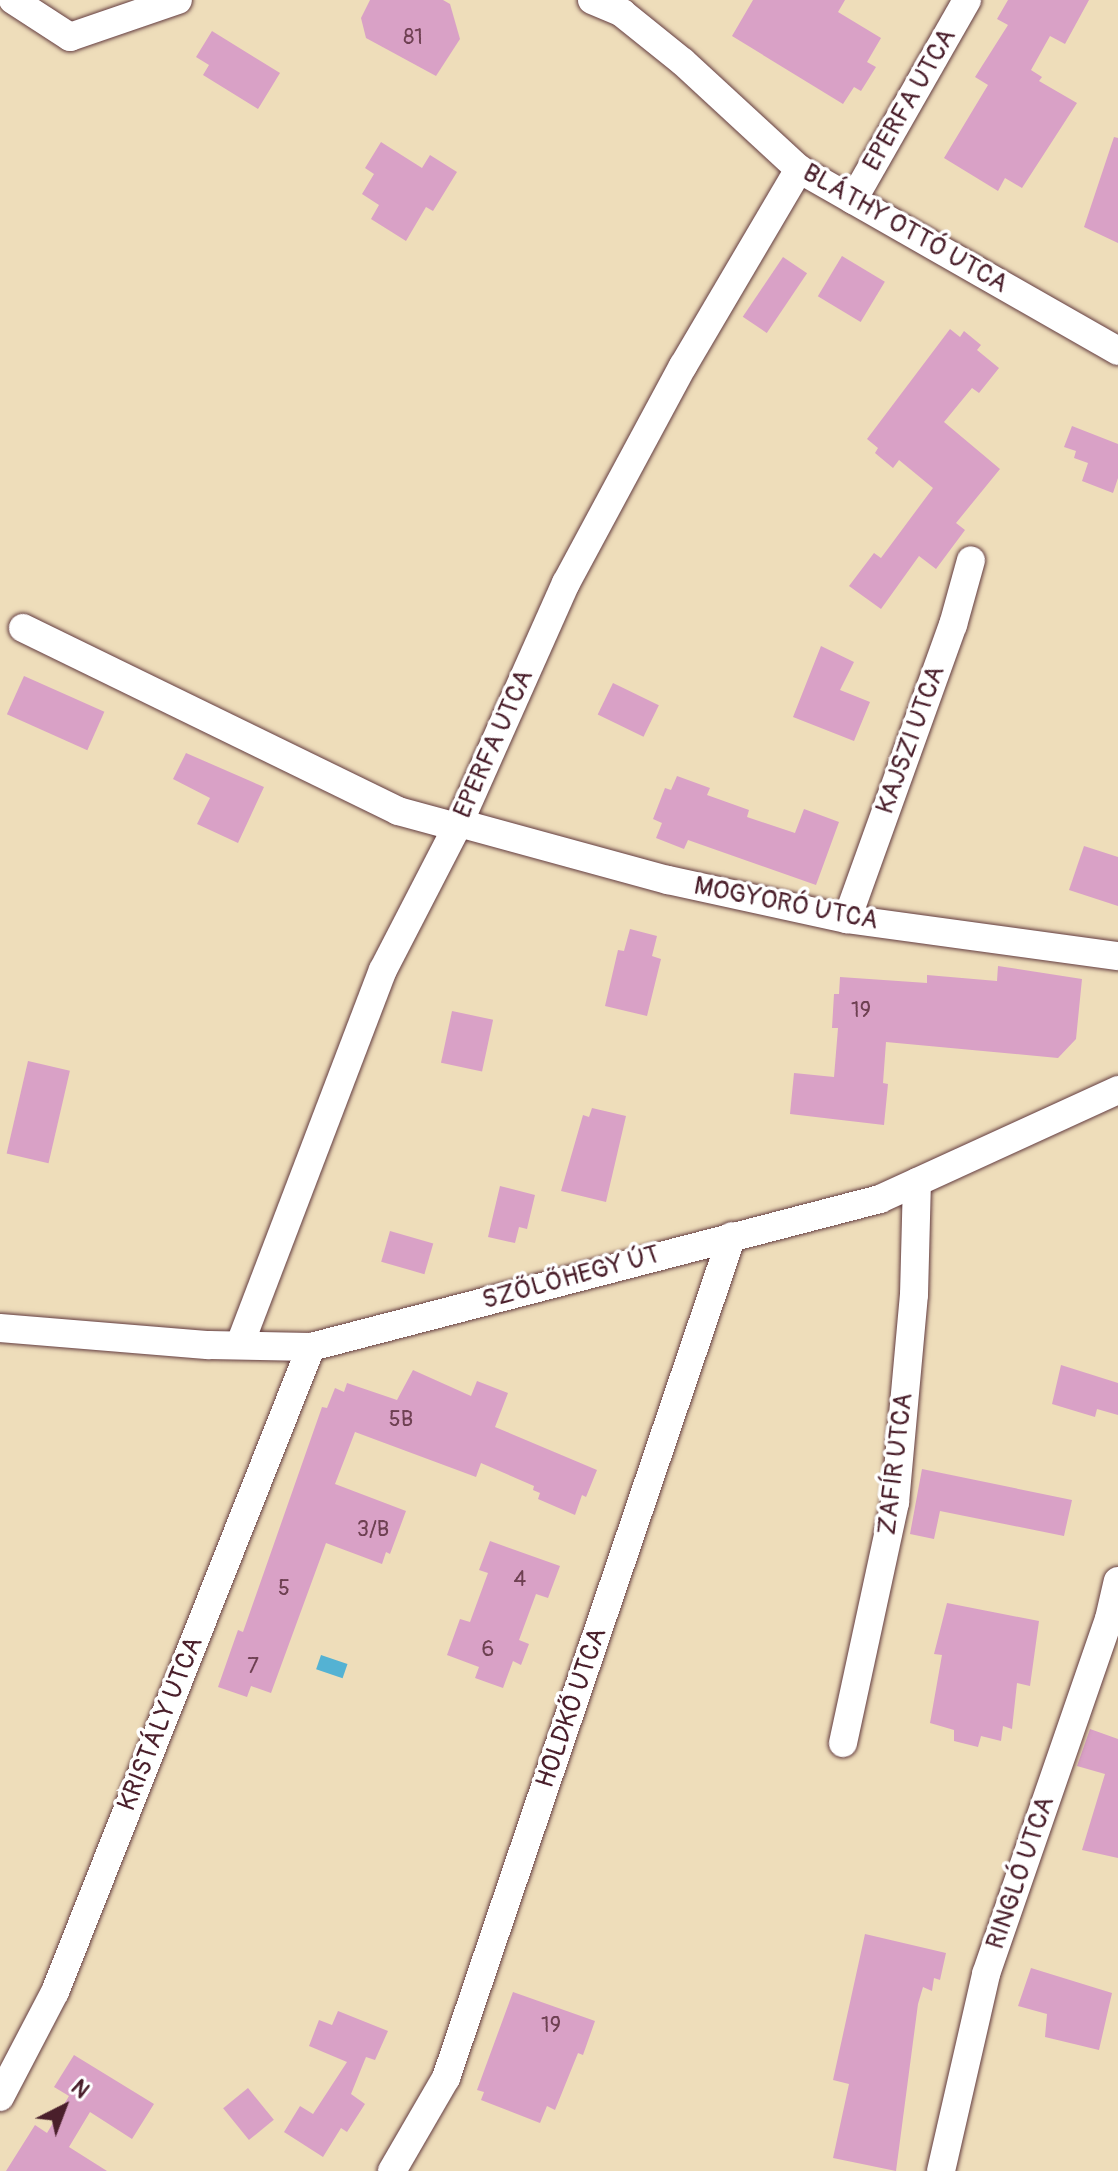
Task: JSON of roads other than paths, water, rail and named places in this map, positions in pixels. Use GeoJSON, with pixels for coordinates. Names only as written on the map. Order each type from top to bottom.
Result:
{"type":"FeatureCollection","features":[{"type":"Feature","properties":{"kind":"street"},"geometry":{"type":"LineString","coordinates":[[13,0],[70,37],[178,0]]}},
{"type":"Feature","properties":{"kind":"street","name":"BLÁTHY OTTÓ UTCA"},"geometry":{"type":"LineString","coordinates":[[592,0],[622,13],[683,62],[799,169],[1118,351]]}},
{"type":"Feature","properties":{"kind":"street","name":"EPERFA UTCA"},"geometry":{"type":"LineString","coordinates":[[853,200],[967,0]]}},
{"type":"Feature","properties":{"kind":"street","name":"EPERFA UTCA"},"geometry":{"type":"LineString","coordinates":[[240,1344],[383,970],[458,825],[566,583],[683,366],[799,169]]}},
{"type":"Feature","properties":{"kind":"street","name":"KAJSZI UTCA"},"geometry":{"type":"LineString","coordinates":[[847,919],[953,625],[971,560]]}},
{"type":"Feature","properties":{"kind":"street","name":"MOGYORÓ UTCA"},"geometry":{"type":"LineString","coordinates":[[23,628],[398,811],[668,880],[847,919],[1118,956]]}},
{"type":"Feature","properties":{"kind":"street","name":"SZŐLŐHEGY ÚT"},"geometry":{"type":"LineString","coordinates":[[0,1328],[209,1345],[311,1347],[880,1199],[1118,1090]]}},
{"type":"Feature","properties":{"kind":"street","name":"ZAFÍR UTCA"},"geometry":{"type":"LineString","coordinates":[[843,1743],[895,1503],[914,1295],[917,1182]]}},
{"type":"Feature","properties":{"kind":"street","name":"HOLDKŐ UTCA"},"geometry":{"type":"LineString","coordinates":[[392,2171],[446,2078],[732,1236]]}},
{"type":"Feature","properties":{"kind":"street","name":"KRISTÁLY UTCA"},"geometry":{"type":"LineString","coordinates":[[0,2097],[55,1992],[311,1347]]}},
{"type":"Feature","properties":{"kind":"street","name":"RINGLÓ UTCA"},"geometry":{"type":"LineString","coordinates":[[941,2171],[986,1974],[1114,1620],[1118,1581]]}},
{"type":"Feature","properties":{"kind":"water"},"geometry":{"type":"Polygon","coordinates":[[[321,1655],[347,1664],[343,1678],[316,1669],[321,1655]]]}}]}
